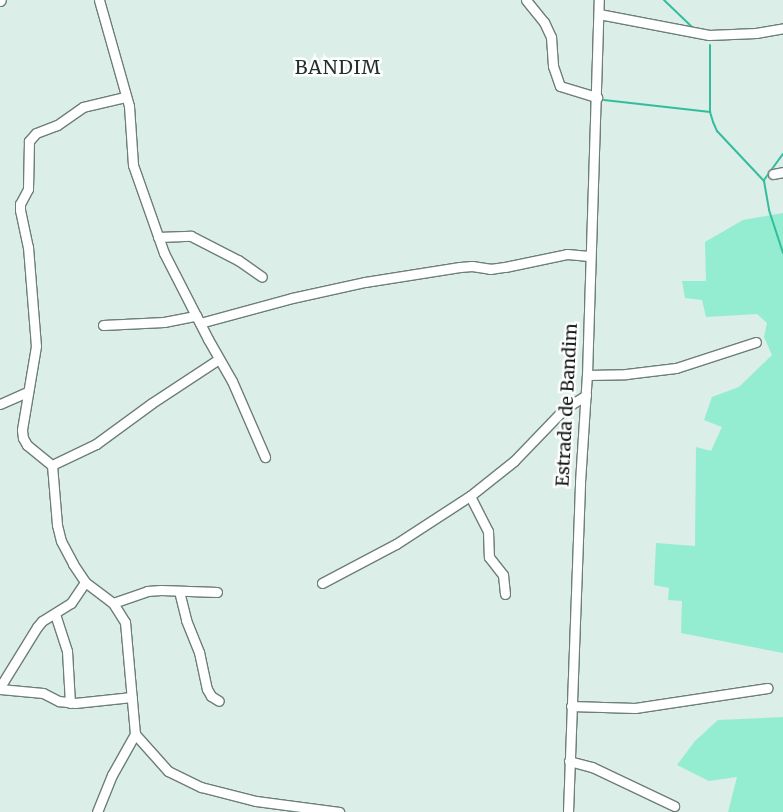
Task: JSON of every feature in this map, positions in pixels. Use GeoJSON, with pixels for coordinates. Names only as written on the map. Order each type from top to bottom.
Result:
{"type":"FeatureCollection","features":[{"type":"Feature","properties":{"kind":"street"},"geometry":{"type":"LineString","coordinates":[[99,0],[130,114],[130,155],[158,237],[172,272],[236,388],[265,457]]}},
{"type":"Feature","properties":{"kind":"street"},"geometry":{"type":"LineString","coordinates":[[526,0],[544,22],[551,36],[553,66],[560,86],[597,97]]}},
{"type":"Feature","properties":{"kind":"street","name":"Estrada de Bandim"},"geometry":{"type":"LineString","coordinates":[[568,812],[571,706],[587,375],[599,0]]}},
{"type":"Feature","properties":{"kind":"street"},"geometry":{"type":"LineString","coordinates":[[599,14],[709,35],[756,33],[783,28]]}},
{"type":"Feature","properties":{"kind":"street"},"geometry":{"type":"LineString","coordinates":[[97,812],[112,775],[135,734],[125,622],[113,603],[85,582],[61,541],[57,525],[52,465],[27,445],[23,438],[22,430],[27,392],[36,346],[36,324],[27,240],[20,204],[28,189],[27,170],[30,141],[36,133],[57,125],[83,107],[126,96]]}},
{"type":"Feature","properties":{"kind":"street"},"geometry":{"type":"LineString","coordinates":[[773,174],[783,172]]}},
{"type":"Feature","properties":{"kind":"street"},"geometry":{"type":"LineString","coordinates":[[158,237],[181,234],[191,236],[238,260],[262,277]]}},
{"type":"Feature","properties":{"kind":"street"},"geometry":{"type":"LineString","coordinates":[[103,325],[198,320],[366,282],[460,267],[472,266],[490,269],[567,254],[590,256]]}},
{"type":"Feature","properties":{"kind":"street"},"geometry":{"type":"LineString","coordinates":[[587,375],[626,374],[676,368],[756,342]]}},
{"type":"Feature","properties":{"kind":"street"},"geometry":{"type":"LineString","coordinates":[[52,465],[96,444],[152,403],[219,360]]}},
{"type":"Feature","properties":{"kind":"street"},"geometry":{"type":"LineString","coordinates":[[0,404],[27,392]]}},
{"type":"Feature","properties":{"kind":"street"},"geometry":{"type":"LineString","coordinates":[[322,583],[396,544],[470,496],[514,460],[564,409],[586,395]]}},
{"type":"Feature","properties":{"kind":"street"},"geometry":{"type":"LineString","coordinates":[[470,496],[488,531],[489,557],[503,575],[505,594]]}},
{"type":"Feature","properties":{"kind":"street"},"geometry":{"type":"LineString","coordinates":[[85,582],[71,603],[42,621],[37,627],[0,688],[43,694],[59,701],[70,703],[132,697]]}},
{"type":"Feature","properties":{"kind":"street"},"geometry":{"type":"LineString","coordinates":[[113,603],[147,591],[217,592]]}},
{"type":"Feature","properties":{"kind":"street"},"geometry":{"type":"LineString","coordinates":[[179,591],[186,620],[199,652],[207,689],[211,696],[218,701]]}},
{"type":"Feature","properties":{"kind":"street"},"geometry":{"type":"LineString","coordinates":[[55,614],[67,651],[70,703]]}},
{"type":"Feature","properties":{"kind":"street"},"geometry":{"type":"LineString","coordinates":[[571,706],[634,708],[768,688]]}},
{"type":"Feature","properties":{"kind":"street"},"geometry":{"type":"LineString","coordinates":[[135,734],[168,770],[200,787],[256,801],[339,812]]}},
{"type":"Feature","properties":{"kind":"street"},"geometry":{"type":"LineString","coordinates":[[569,761],[592,767],[674,806]]}},
{"type":"Feature","properties":{"kind":"green space"},"geometry":{"type":"Polygon","coordinates":[[[783,213],[783,653],[681,633],[682,601],[668,600],[669,588],[654,585],[656,543],[695,546],[696,447],[711,451],[722,427],[704,420],[712,397],[739,387],[772,355],[764,337],[767,323],[757,314],[706,317],[702,300],[685,298],[682,281],[706,281],[705,242],[743,220],[783,213]]]}},
{"type":"Feature","properties":{"kind":"green space"},"geometry":{"type":"Polygon","coordinates":[[[783,717],[783,812],[728,812],[737,777],[709,781],[677,765],[695,741],[718,720],[783,717]]]}},
{"type":"Feature","properties":{"kind":"waterway"},"geometry":{"type":"LineString","coordinates":[[664,0],[692,27]]}},
{"type":"Feature","properties":{"kind":"waterway"},"geometry":{"type":"LineString","coordinates":[[710,45],[710,112],[713,122],[717,131],[764,181],[769,210],[783,253]]}},
{"type":"Feature","properties":{"kind":"waterway"},"geometry":{"type":"LineString","coordinates":[[604,100],[710,112]]}},
{"type":"Feature","properties":{"kind":"waterway"},"geometry":{"type":"LineString","coordinates":[[764,180],[783,154]]}},
{"type":"Feature","properties":{"kind":"district","name":"BANDIM"},"geometry":{"type":"Point","coordinates":[338,68]}}]}
